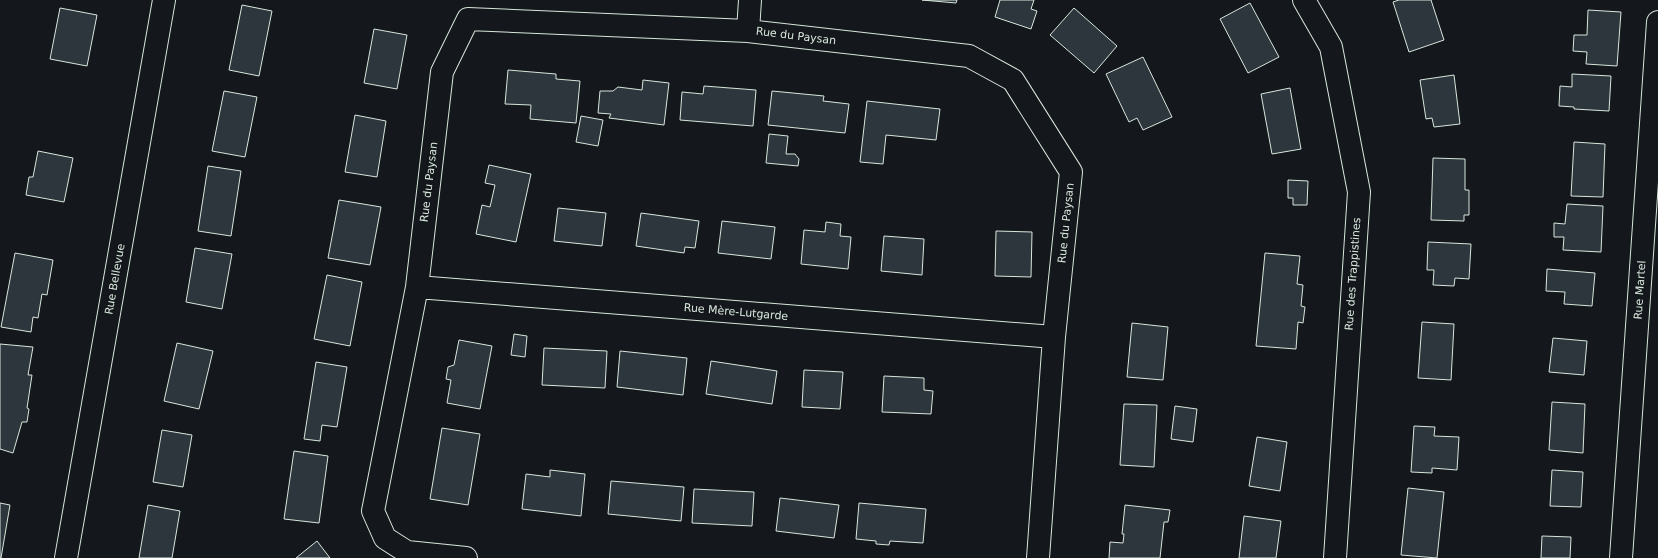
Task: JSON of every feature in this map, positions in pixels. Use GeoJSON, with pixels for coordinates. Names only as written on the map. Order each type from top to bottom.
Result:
{"type":"FeatureCollection","features":[{"type":"Feature","properties":{"kind":"street","name":"Rue Bellevue"},"geometry":{"type":"LineString","coordinates":[[66,558],[164,0]]}},
{"type":"Feature","properties":{"kind":"street","name":"Rue du Paysan"},"geometry":{"type":"LineString","coordinates":[[748,31],[750,0]]}},
{"type":"Feature","properties":{"kind":"street","name":"Rue des Trappistines"},"geometry":{"type":"LineString","coordinates":[[1304,0],[1331,47],[1359,192],[1335,558]]}},
{"type":"Feature","properties":{"kind":"street","name":"Rue du Paysan"},"geometry":{"type":"LineString","coordinates":[[466,558],[407,552],[386,538],[373,511],[417,287],[442,72],[468,20],[748,31],[969,56],[1013,80],[1071,172],[1054,337],[1038,558]]}},
{"type":"Feature","properties":{"kind":"street","name":"Rue Martel"},"geometry":{"type":"LineString","coordinates":[[1621,558],[1658,22]]}},
{"type":"Feature","properties":{"kind":"street","name":"Rue Mère-Lutgarde"},"geometry":{"type":"LineString","coordinates":[[417,287],[1054,337]]}},
{"type":"Feature","properties":{"kind":"building"},"geometry":{"type":"Polygon","coordinates":[[[922,0],[957,0],[956,3],[922,0]]]}},
{"type":"Feature","properties":{"kind":"building"},"geometry":{"type":"Polygon","coordinates":[[[1000,0],[1034,0],[1031,9],[1037,11],[1031,29],[995,17],[1000,0]]]}},
{"type":"Feature","properties":{"kind":"building"},"geometry":{"type":"Polygon","coordinates":[[[1399,0],[1431,0],[1444,40],[1409,52],[1393,2],[1399,0]]]}},
{"type":"Feature","properties":{"kind":"building"},"geometry":{"type":"Polygon","coordinates":[[[1250,3],[1279,57],[1248,73],[1220,19],[1250,3]]]}},
{"type":"Feature","properties":{"kind":"building"},"geometry":{"type":"Polygon","coordinates":[[[242,5],[272,11],[259,76],[229,70],[242,5]]]}},
{"type":"Feature","properties":{"kind":"building"},"geometry":{"type":"Polygon","coordinates":[[[60,8],[97,15],[87,66],[50,59],[60,8]]]}},
{"type":"Feature","properties":{"kind":"building"},"geometry":{"type":"Polygon","coordinates":[[[1074,8],[1117,46],[1094,73],[1050,35],[1074,8]]]}},
{"type":"Feature","properties":{"kind":"building"},"geometry":{"type":"Polygon","coordinates":[[[1588,10],[1621,12],[1617,66],[1586,64],[1587,52],[1573,51],[1574,35],[1587,35],[1588,10]]]}},
{"type":"Feature","properties":{"kind":"building"},"geometry":{"type":"Polygon","coordinates":[[[374,29],[407,35],[397,89],[364,83],[374,29]]]}},
{"type":"Feature","properties":{"kind":"building"},"geometry":{"type":"Polygon","coordinates":[[[1143,57],[1172,117],[1143,130],[1137,118],[1129,122],[1106,74],[1143,57]]]}},
{"type":"Feature","properties":{"kind":"building"},"geometry":{"type":"Polygon","coordinates":[[[508,70],[556,74],[556,79],[580,81],[576,123],[530,119],[531,105],[505,104],[508,70]]]}},
{"type":"Feature","properties":{"kind":"building"},"geometry":{"type":"Polygon","coordinates":[[[1572,74],[1611,76],[1609,111],[1574,109],[1574,107],[1559,106],[1560,86],[1572,87],[1572,74]]]}},
{"type":"Feature","properties":{"kind":"building"},"geometry":{"type":"Polygon","coordinates":[[[1454,75],[1460,124],[1434,127],[1432,118],[1426,119],[1420,80],[1454,75]]]}},
{"type":"Feature","properties":{"kind":"building"},"geometry":{"type":"Polygon","coordinates":[[[643,80],[669,83],[664,125],[609,118],[611,114],[598,113],[600,91],[613,91],[618,87],[642,90],[643,80]]]}},
{"type":"Feature","properties":{"kind":"building"},"geometry":{"type":"Polygon","coordinates":[[[704,86],[756,90],[753,126],[680,120],[682,92],[703,94],[704,86]]]}},
{"type":"Feature","properties":{"kind":"building"},"geometry":{"type":"Polygon","coordinates":[[[1290,88],[1301,149],[1272,154],[1261,94],[1290,88]]]}},
{"type":"Feature","properties":{"kind":"building"},"geometry":{"type":"Polygon","coordinates":[[[224,91],[257,97],[245,157],[212,151],[224,91]]]}},
{"type":"Feature","properties":{"kind":"building"},"geometry":{"type":"Polygon","coordinates":[[[772,91],[824,96],[823,101],[849,104],[845,133],[768,125],[772,91]]]}},
{"type":"Feature","properties":{"kind":"building"},"geometry":{"type":"Polygon","coordinates":[[[867,101],[940,109],[936,140],[886,135],[883,164],[860,162],[867,101]]]}},
{"type":"Feature","properties":{"kind":"building"},"geometry":{"type":"Polygon","coordinates":[[[355,115],[386,121],[377,177],[345,172],[355,115]]]}},
{"type":"Feature","properties":{"kind":"building"},"geometry":{"type":"Polygon","coordinates":[[[581,116],[603,120],[598,146],[576,142],[581,116]]]}},
{"type":"Feature","properties":{"kind":"building"},"geometry":{"type":"Polygon","coordinates":[[[769,134],[788,136],[786,154],[795,154],[799,159],[798,166],[766,163],[769,134]]]}},
{"type":"Feature","properties":{"kind":"building"},"geometry":{"type":"Polygon","coordinates":[[[1574,142],[1605,144],[1603,197],[1571,196],[1574,142]]]}},
{"type":"Feature","properties":{"kind":"building"},"geometry":{"type":"Polygon","coordinates":[[[38,151],[73,158],[64,202],[26,195],[29,177],[33,177],[38,151]]]}},
{"type":"Feature","properties":{"kind":"building"},"geometry":{"type":"Polygon","coordinates":[[[1433,158],[1465,159],[1465,190],[1469,190],[1469,215],[1464,215],[1464,221],[1431,220],[1433,158]]]}},
{"type":"Feature","properties":{"kind":"building"},"geometry":{"type":"Polygon","coordinates":[[[489,165],[531,174],[516,242],[476,234],[482,205],[490,207],[495,185],[485,183],[489,165]]]}},
{"type":"Feature","properties":{"kind":"building"},"geometry":{"type":"Polygon","coordinates":[[[208,166],[241,171],[231,236],[198,231],[208,166]]]}},
{"type":"Feature","properties":{"kind":"building"},"geometry":{"type":"Polygon","coordinates":[[[1288,180],[1308,181],[1307,205],[1293,205],[1293,198],[1288,198],[1288,180]]]}},
{"type":"Feature","properties":{"kind":"building"},"geometry":{"type":"Polygon","coordinates":[[[339,200],[381,207],[370,265],[328,258],[339,200]]]}},
{"type":"Feature","properties":{"kind":"building"},"geometry":{"type":"Polygon","coordinates":[[[1567,204],[1603,206],[1601,252],[1563,250],[1564,237],[1554,237],[1554,223],[1565,224],[1567,204]]]}},
{"type":"Feature","properties":{"kind":"building"},"geometry":{"type":"Polygon","coordinates":[[[558,208],[606,213],[602,246],[554,241],[558,208]]]}},
{"type":"Feature","properties":{"kind":"building"},"geometry":{"type":"Polygon","coordinates":[[[641,213],[699,221],[695,248],[685,247],[684,253],[636,246],[641,213]]]}},
{"type":"Feature","properties":{"kind":"building"},"geometry":{"type":"Polygon","coordinates":[[[722,221],[775,227],[771,259],[718,253],[722,221]]]}},
{"type":"Feature","properties":{"kind":"building"},"geometry":{"type":"Polygon","coordinates":[[[826,222],[841,224],[840,236],[851,237],[848,269],[801,264],[804,230],[825,232],[826,222]]]}},
{"type":"Feature","properties":{"kind":"building"},"geometry":{"type":"Polygon","coordinates":[[[996,231],[1032,232],[1031,277],[995,276],[996,231]]]}},
{"type":"Feature","properties":{"kind":"building"},"geometry":{"type":"Polygon","coordinates":[[[884,236],[924,239],[922,275],[881,271],[884,236]]]}},
{"type":"Feature","properties":{"kind":"building"},"geometry":{"type":"Polygon","coordinates":[[[1428,242],[1471,244],[1469,279],[1455,278],[1454,286],[1433,285],[1434,270],[1427,270],[1428,242]]]}},
{"type":"Feature","properties":{"kind":"building"},"geometry":{"type":"Polygon","coordinates":[[[195,248],[232,254],[222,309],[186,302],[195,248]]]}},
{"type":"Feature","properties":{"kind":"building"},"geometry":{"type":"Polygon","coordinates":[[[15,253],[53,260],[47,295],[42,294],[38,318],[33,317],[31,332],[1,327],[15,253]]]}},
{"type":"Feature","properties":{"kind":"building"},"geometry":{"type":"Polygon","coordinates":[[[1265,253],[1300,256],[1297,284],[1303,285],[1301,306],[1305,307],[1303,323],[1298,322],[1296,349],[1256,346],[1265,253]]]}},
{"type":"Feature","properties":{"kind":"building"},"geometry":{"type":"Polygon","coordinates":[[[1547,269],[1595,273],[1592,306],[1564,304],[1565,292],[1546,291],[1547,269]]]}},
{"type":"Feature","properties":{"kind":"building"},"geometry":{"type":"Polygon","coordinates":[[[327,275],[362,282],[350,346],[314,339],[327,275]]]}},
{"type":"Feature","properties":{"kind":"building"},"geometry":{"type":"Polygon","coordinates":[[[1422,322],[1454,324],[1451,380],[1418,378],[1422,322]]]}},
{"type":"Feature","properties":{"kind":"building"},"geometry":{"type":"Polygon","coordinates":[[[1132,323],[1168,327],[1163,380],[1127,377],[1132,323]]]}},
{"type":"Feature","properties":{"kind":"building"},"geometry":{"type":"Polygon","coordinates":[[[514,334],[527,336],[525,357],[511,355],[514,334]]]}},
{"type":"Feature","properties":{"kind":"building"},"geometry":{"type":"Polygon","coordinates":[[[1553,338],[1587,341],[1584,375],[1549,372],[1553,338]]]}},
{"type":"Feature","properties":{"kind":"building"},"geometry":{"type":"Polygon","coordinates":[[[459,340],[492,346],[480,409],[447,403],[451,380],[446,379],[448,367],[454,365],[459,340]]]}},
{"type":"Feature","properties":{"kind":"building"},"geometry":{"type":"Polygon","coordinates":[[[177,343],[213,351],[199,409],[164,401],[177,343]]]}},
{"type":"Feature","properties":{"kind":"building"},"geometry":{"type":"Polygon","coordinates":[[[0,344],[33,347],[28,375],[32,375],[27,408],[29,409],[27,422],[22,422],[13,453],[0,449],[0,344]]]}},
{"type":"Feature","properties":{"kind":"building"},"geometry":{"type":"Polygon","coordinates":[[[544,348],[607,351],[605,388],[542,385],[544,348]]]}},
{"type":"Feature","properties":{"kind":"building"},"geometry":{"type":"Polygon","coordinates":[[[620,351],[687,358],[683,395],[617,387],[620,351]]]}},
{"type":"Feature","properties":{"kind":"building"},"geometry":{"type":"Polygon","coordinates":[[[711,361],[777,371],[772,404],[706,394],[711,361]]]}},
{"type":"Feature","properties":{"kind":"building"},"geometry":{"type":"Polygon","coordinates":[[[316,362],[347,367],[337,427],[322,425],[320,441],[304,439],[316,362]]]}},
{"type":"Feature","properties":{"kind":"building"},"geometry":{"type":"Polygon","coordinates":[[[804,370],[843,372],[840,409],[802,407],[804,370]]]}},
{"type":"Feature","properties":{"kind":"building"},"geometry":{"type":"Polygon","coordinates":[[[884,376],[924,378],[924,390],[933,391],[931,414],[882,412],[884,376]]]}},
{"type":"Feature","properties":{"kind":"building"},"geometry":{"type":"Polygon","coordinates":[[[1552,402],[1585,404],[1583,453],[1549,450],[1552,402]]]}},
{"type":"Feature","properties":{"kind":"building"},"geometry":{"type":"Polygon","coordinates":[[[1124,404],[1157,405],[1154,467],[1120,465],[1124,404]]]}},
{"type":"Feature","properties":{"kind":"building"},"geometry":{"type":"Polygon","coordinates":[[[1175,406],[1197,409],[1193,442],[1171,439],[1175,406]]]}},
{"type":"Feature","properties":{"kind":"building"},"geometry":{"type":"Polygon","coordinates":[[[1414,426],[1435,427],[1434,436],[1459,437],[1457,470],[1432,468],[1432,473],[1411,472],[1414,426]]]}},
{"type":"Feature","properties":{"kind":"building"},"geometry":{"type":"Polygon","coordinates":[[[442,428],[480,434],[468,505],[430,499],[442,428]]]}},
{"type":"Feature","properties":{"kind":"building"},"geometry":{"type":"Polygon","coordinates":[[[162,430],[192,435],[183,487],[153,482],[162,430]]]}},
{"type":"Feature","properties":{"kind":"building"},"geometry":{"type":"Polygon","coordinates":[[[1257,437],[1287,442],[1280,491],[1249,486],[1257,437]]]}},
{"type":"Feature","properties":{"kind":"building"},"geometry":{"type":"Polygon","coordinates":[[[294,451],[328,456],[319,523],[284,519],[294,451]]]}},
{"type":"Feature","properties":{"kind":"building"},"geometry":{"type":"Polygon","coordinates":[[[550,470],[585,474],[581,516],[522,509],[526,474],[550,477],[550,470]]]}},
{"type":"Feature","properties":{"kind":"building"},"geometry":{"type":"Polygon","coordinates":[[[1552,470],[1583,472],[1581,507],[1550,506],[1552,470]]]}},
{"type":"Feature","properties":{"kind":"building"},"geometry":{"type":"Polygon","coordinates":[[[611,481],[684,487],[681,521],[608,514],[611,481]]]}},
{"type":"Feature","properties":{"kind":"building"},"geometry":{"type":"Polygon","coordinates":[[[1408,488],[1444,492],[1437,558],[1401,555],[1408,488]]]}},
{"type":"Feature","properties":{"kind":"building"},"geometry":{"type":"Polygon","coordinates":[[[694,489],[754,492],[752,526],[692,523],[694,489]]]}},
{"type":"Feature","properties":{"kind":"building"},"geometry":{"type":"Polygon","coordinates":[[[780,498],[839,505],[834,538],[776,531],[780,498]]]}},
{"type":"Feature","properties":{"kind":"building"},"geometry":{"type":"Polygon","coordinates":[[[0,503],[10,505],[1,558],[0,558],[0,503]]]}},
{"type":"Feature","properties":{"kind":"building"},"geometry":{"type":"Polygon","coordinates":[[[859,503],[926,509],[923,543],[890,541],[889,545],[876,544],[876,541],[856,539],[859,503]]]}},
{"type":"Feature","properties":{"kind":"building"},"geometry":{"type":"Polygon","coordinates":[[[148,505],[180,511],[172,558],[139,558],[148,505]]]}},
{"type":"Feature","properties":{"kind":"building"},"geometry":{"type":"Polygon","coordinates":[[[1125,505],[1170,510],[1168,522],[1164,522],[1160,558],[1109,558],[1110,542],[1123,543],[1124,534],[1122,534],[1125,505]]]}},
{"type":"Feature","properties":{"kind":"building"},"geometry":{"type":"Polygon","coordinates":[[[1244,516],[1281,521],[1276,558],[1239,558],[1244,516]]]}},
{"type":"Feature","properties":{"kind":"building"},"geometry":{"type":"Polygon","coordinates":[[[1542,536],[1571,537],[1570,558],[1541,558],[1542,536]]]}},
{"type":"Feature","properties":{"kind":"building"},"geometry":{"type":"Polygon","coordinates":[[[317,541],[330,558],[296,558],[317,541]]]}}]}
